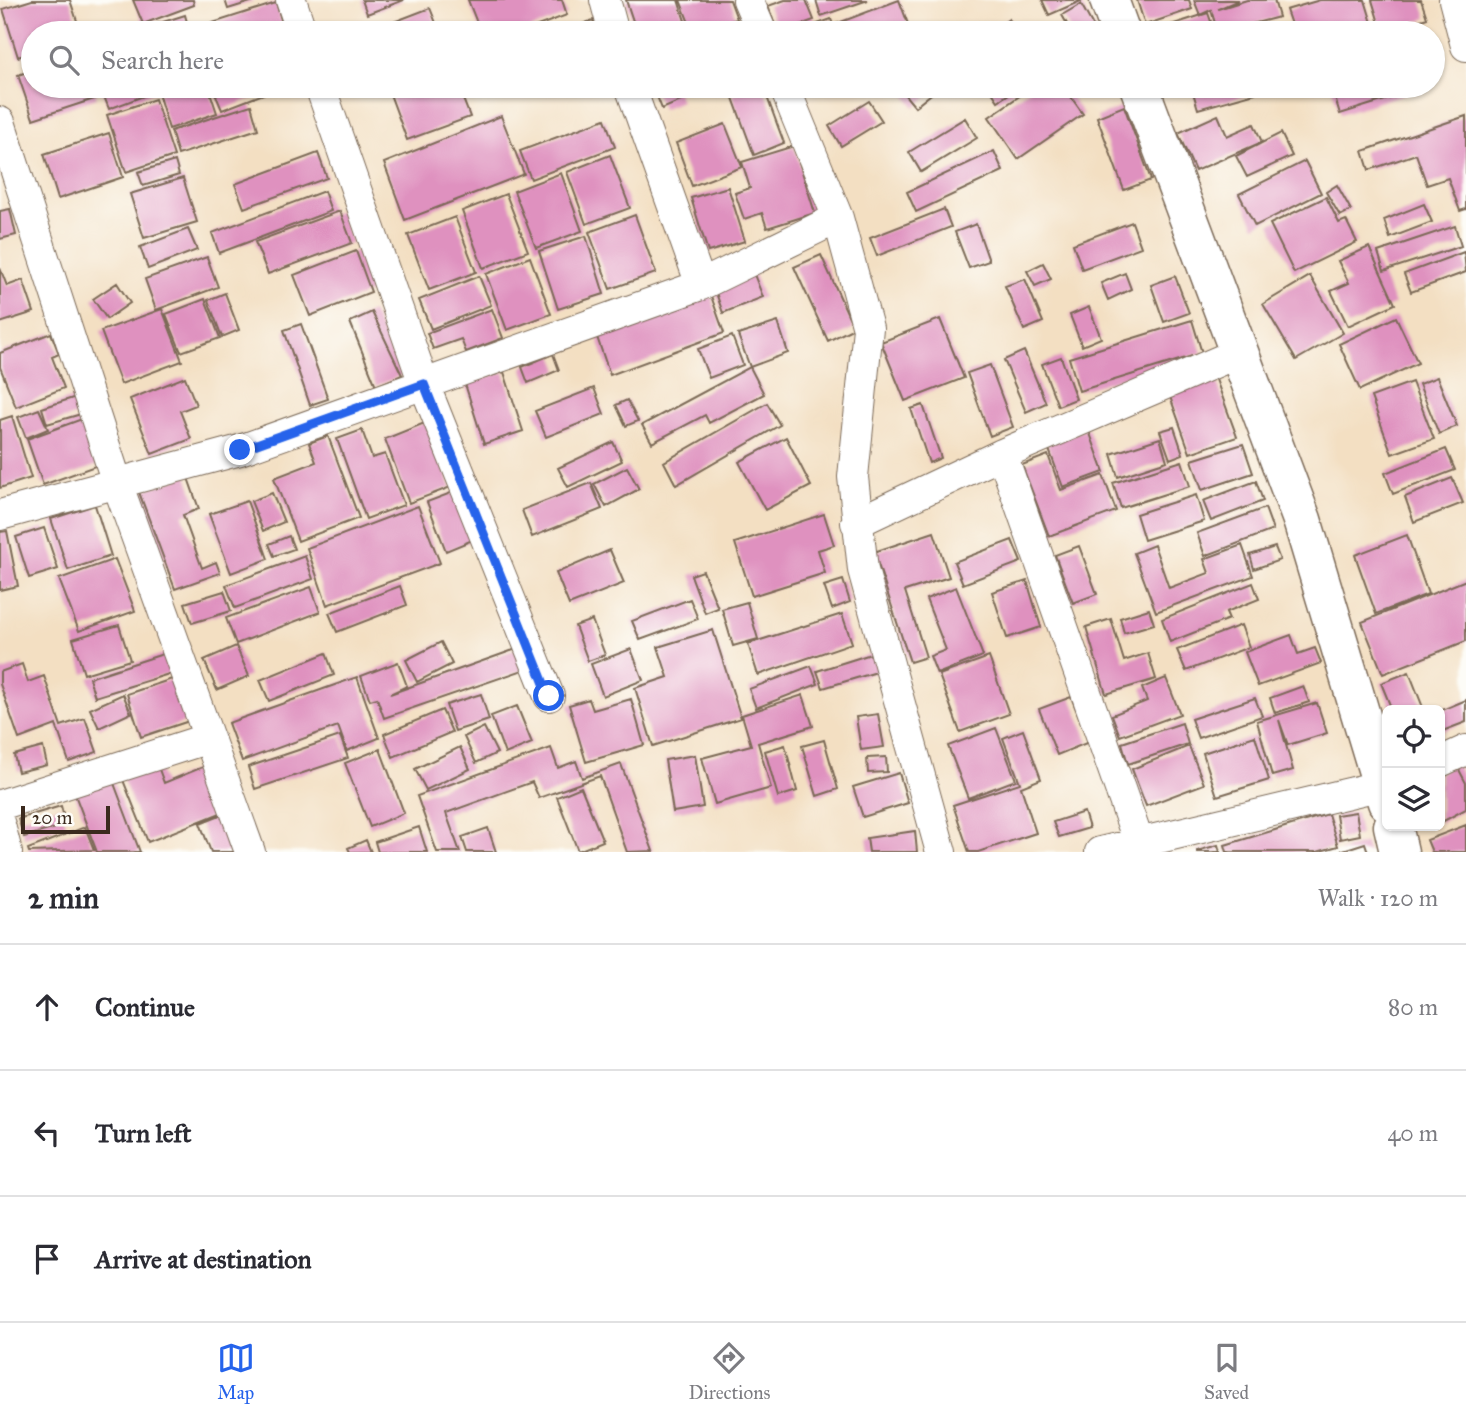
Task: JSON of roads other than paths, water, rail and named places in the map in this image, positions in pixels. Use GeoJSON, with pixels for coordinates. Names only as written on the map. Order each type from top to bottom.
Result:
{"type":"FeatureCollection","features":[{"type":"Feature","properties":{"kind":"street"},"geometry":{"type":"LineString","coordinates":[[291,0],[298,21]]}},
{"type":"Feature","properties":{"kind":"street"},"geometry":{"type":"LineString","coordinates":[[605,0],[611,21]]}},
{"type":"Feature","properties":{"kind":"street"},"geometry":{"type":"LineString","coordinates":[[748,0],[757,21]]}},
{"type":"Feature","properties":{"kind":"street"},"geometry":{"type":"LineString","coordinates":[[1109,0],[1117,21]]}},
{"type":"Feature","properties":{"kind":"street"},"geometry":{"type":"LineString","coordinates":[[1454,0],[1466,46]]}},
{"type":"Feature","properties":{"kind":"street"},"geometry":{"type":"LineString","coordinates":[[324,98],[424,384],[549,696]]}},
{"type":"Feature","properties":{"kind":"street"},"geometry":{"type":"LineString","coordinates":[[634,98],[701,285]]}},
{"type":"Feature","properties":{"kind":"street"},"geometry":{"type":"LineString","coordinates":[[789,98],[838,218],[868,328],[853,477],[856,523],[863,570],[941,852]]}},
{"type":"Feature","properties":{"kind":"street"},"geometry":{"type":"LineString","coordinates":[[1144,98],[1302,520],[1382,778]]}},
{"type":"Feature","properties":{"kind":"street"},"geometry":{"type":"LineString","coordinates":[[0,121],[117,483],[250,852]]}},
{"type":"Feature","properties":{"kind":"street"},"geometry":{"type":"LineString","coordinates":[[0,515],[240,450],[701,285],[838,218]]}},
{"type":"Feature","properties":{"kind":"street"},"geometry":{"type":"LineString","coordinates":[[856,523],[1002,453],[1240,352]]}},
{"type":"Feature","properties":{"kind":"street"},"geometry":{"type":"LineString","coordinates":[[1002,453],[1139,843]]}},
{"type":"Feature","properties":{"kind":"street"},"geometry":{"type":"LineString","coordinates":[[0,805],[209,738]]}},
{"type":"Feature","properties":{"kind":"street"},"geometry":{"type":"LineString","coordinates":[[1445,760],[1466,750]]}},
{"type":"Feature","properties":{"kind":"street"},"geometry":{"type":"LineString","coordinates":[[1100,852],[1382,792]]}},
{"type":"Feature","properties":{"kind":"street"},"geometry":{"type":"LineString","coordinates":[[0,825],[7,852]]}},
{"type":"Feature","properties":{"kind":"street"},"geometry":{"type":"LineString","coordinates":[[1394,831],[1399,852]]}}]}
